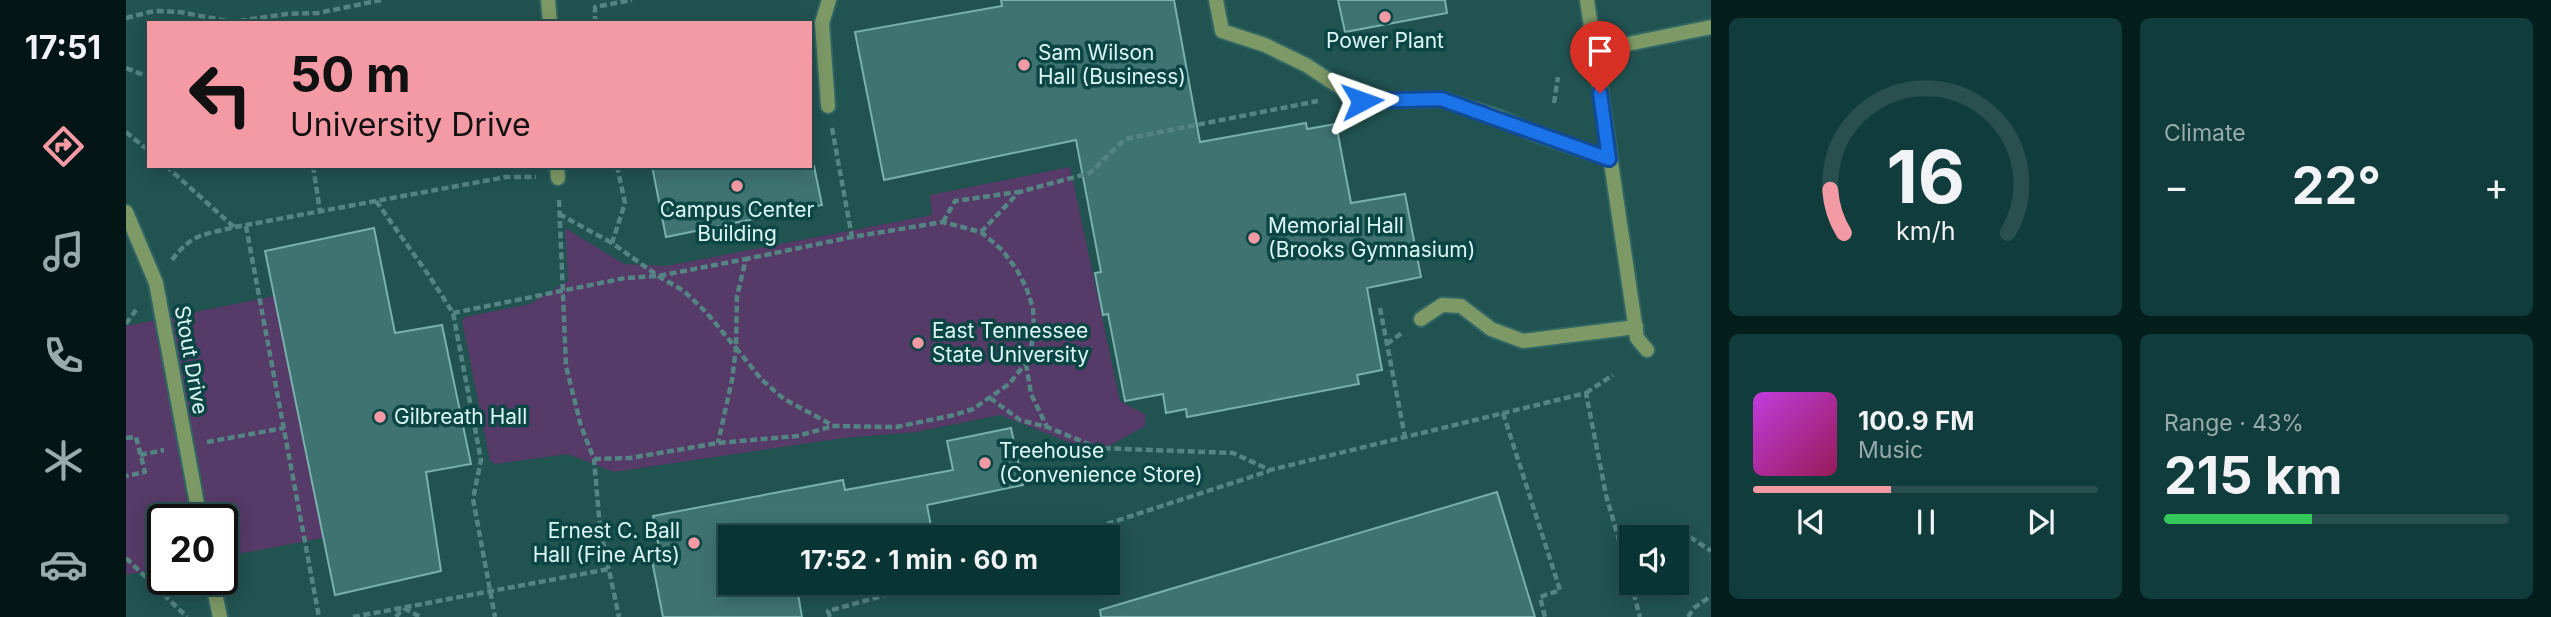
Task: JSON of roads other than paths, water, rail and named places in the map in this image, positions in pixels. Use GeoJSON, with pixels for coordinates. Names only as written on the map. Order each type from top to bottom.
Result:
{"type":"FeatureCollection","features":[{"type":"Feature","properties":{"kind":"street"},"geometry":{"type":"LineString","coordinates":[[548,0],[550,21]]}},
{"type":"Feature","properties":{"kind":"street"},"geometry":{"type":"LineString","coordinates":[[828,106],[822,23],[830,0]]}},
{"type":"Feature","properties":{"kind":"street"},"geometry":{"type":"LineString","coordinates":[[1216,0],[1222,31],[1265,45],[1307,65],[1362,101],[1441,99],[1609,159]]}},
{"type":"Feature","properties":{"kind":"street"},"geometry":{"type":"LineString","coordinates":[[1587,0],[1637,338],[1647,350]]}},
{"type":"Feature","properties":{"kind":"street"},"geometry":{"type":"LineString","coordinates":[[1593,51],[1711,27]]}},
{"type":"Feature","properties":{"kind":"street","name":"Stout Drive"},"geometry":{"type":"LineString","coordinates":[[126,212],[156,283],[197,504]]}},
{"type":"Feature","properties":{"kind":"street"},"geometry":{"type":"LineString","coordinates":[[1421,319],[1442,305],[1461,306],[1491,329],[1523,341],[1636,327]]}},
{"type":"Feature","properties":{"kind":"street"},"geometry":{"type":"LineString","coordinates":[[215,595],[220,617]]}},
{"type":"Feature","properties":{"kind":"place","name":"Power Plant"},"geometry":{"type":"Point","coordinates":[1385,17]}},
{"type":"Feature","properties":{"kind":"place","name":"Sam Wilson Hall (Business)"},"geometry":{"type":"Point","coordinates":[1024,65]}},
{"type":"Feature","properties":{"kind":"place","name":"Campus Center Building"},"geometry":{"type":"Point","coordinates":[737,186]}},
{"type":"Feature","properties":{"kind":"place","name":"Memorial Hall (Brooks Gymnasium)"},"geometry":{"type":"Point","coordinates":[1254,238]}},
{"type":"Feature","properties":{"kind":"place","name":"East Tennessee State University"},"geometry":{"type":"Point","coordinates":[918,343]}},
{"type":"Feature","properties":{"kind":"place","name":"Gilbreath Hall"},"geometry":{"type":"Point","coordinates":[380,417]}},
{"type":"Feature","properties":{"kind":"place","name":"Treehouse (Convenience Store)"},"geometry":{"type":"Point","coordinates":[985,463]}},
{"type":"Feature","properties":{"kind":"place","name":"Ernest C. Ball Hall (Fine Arts)"},"geometry":{"type":"Point","coordinates":[694,543]}}]}
